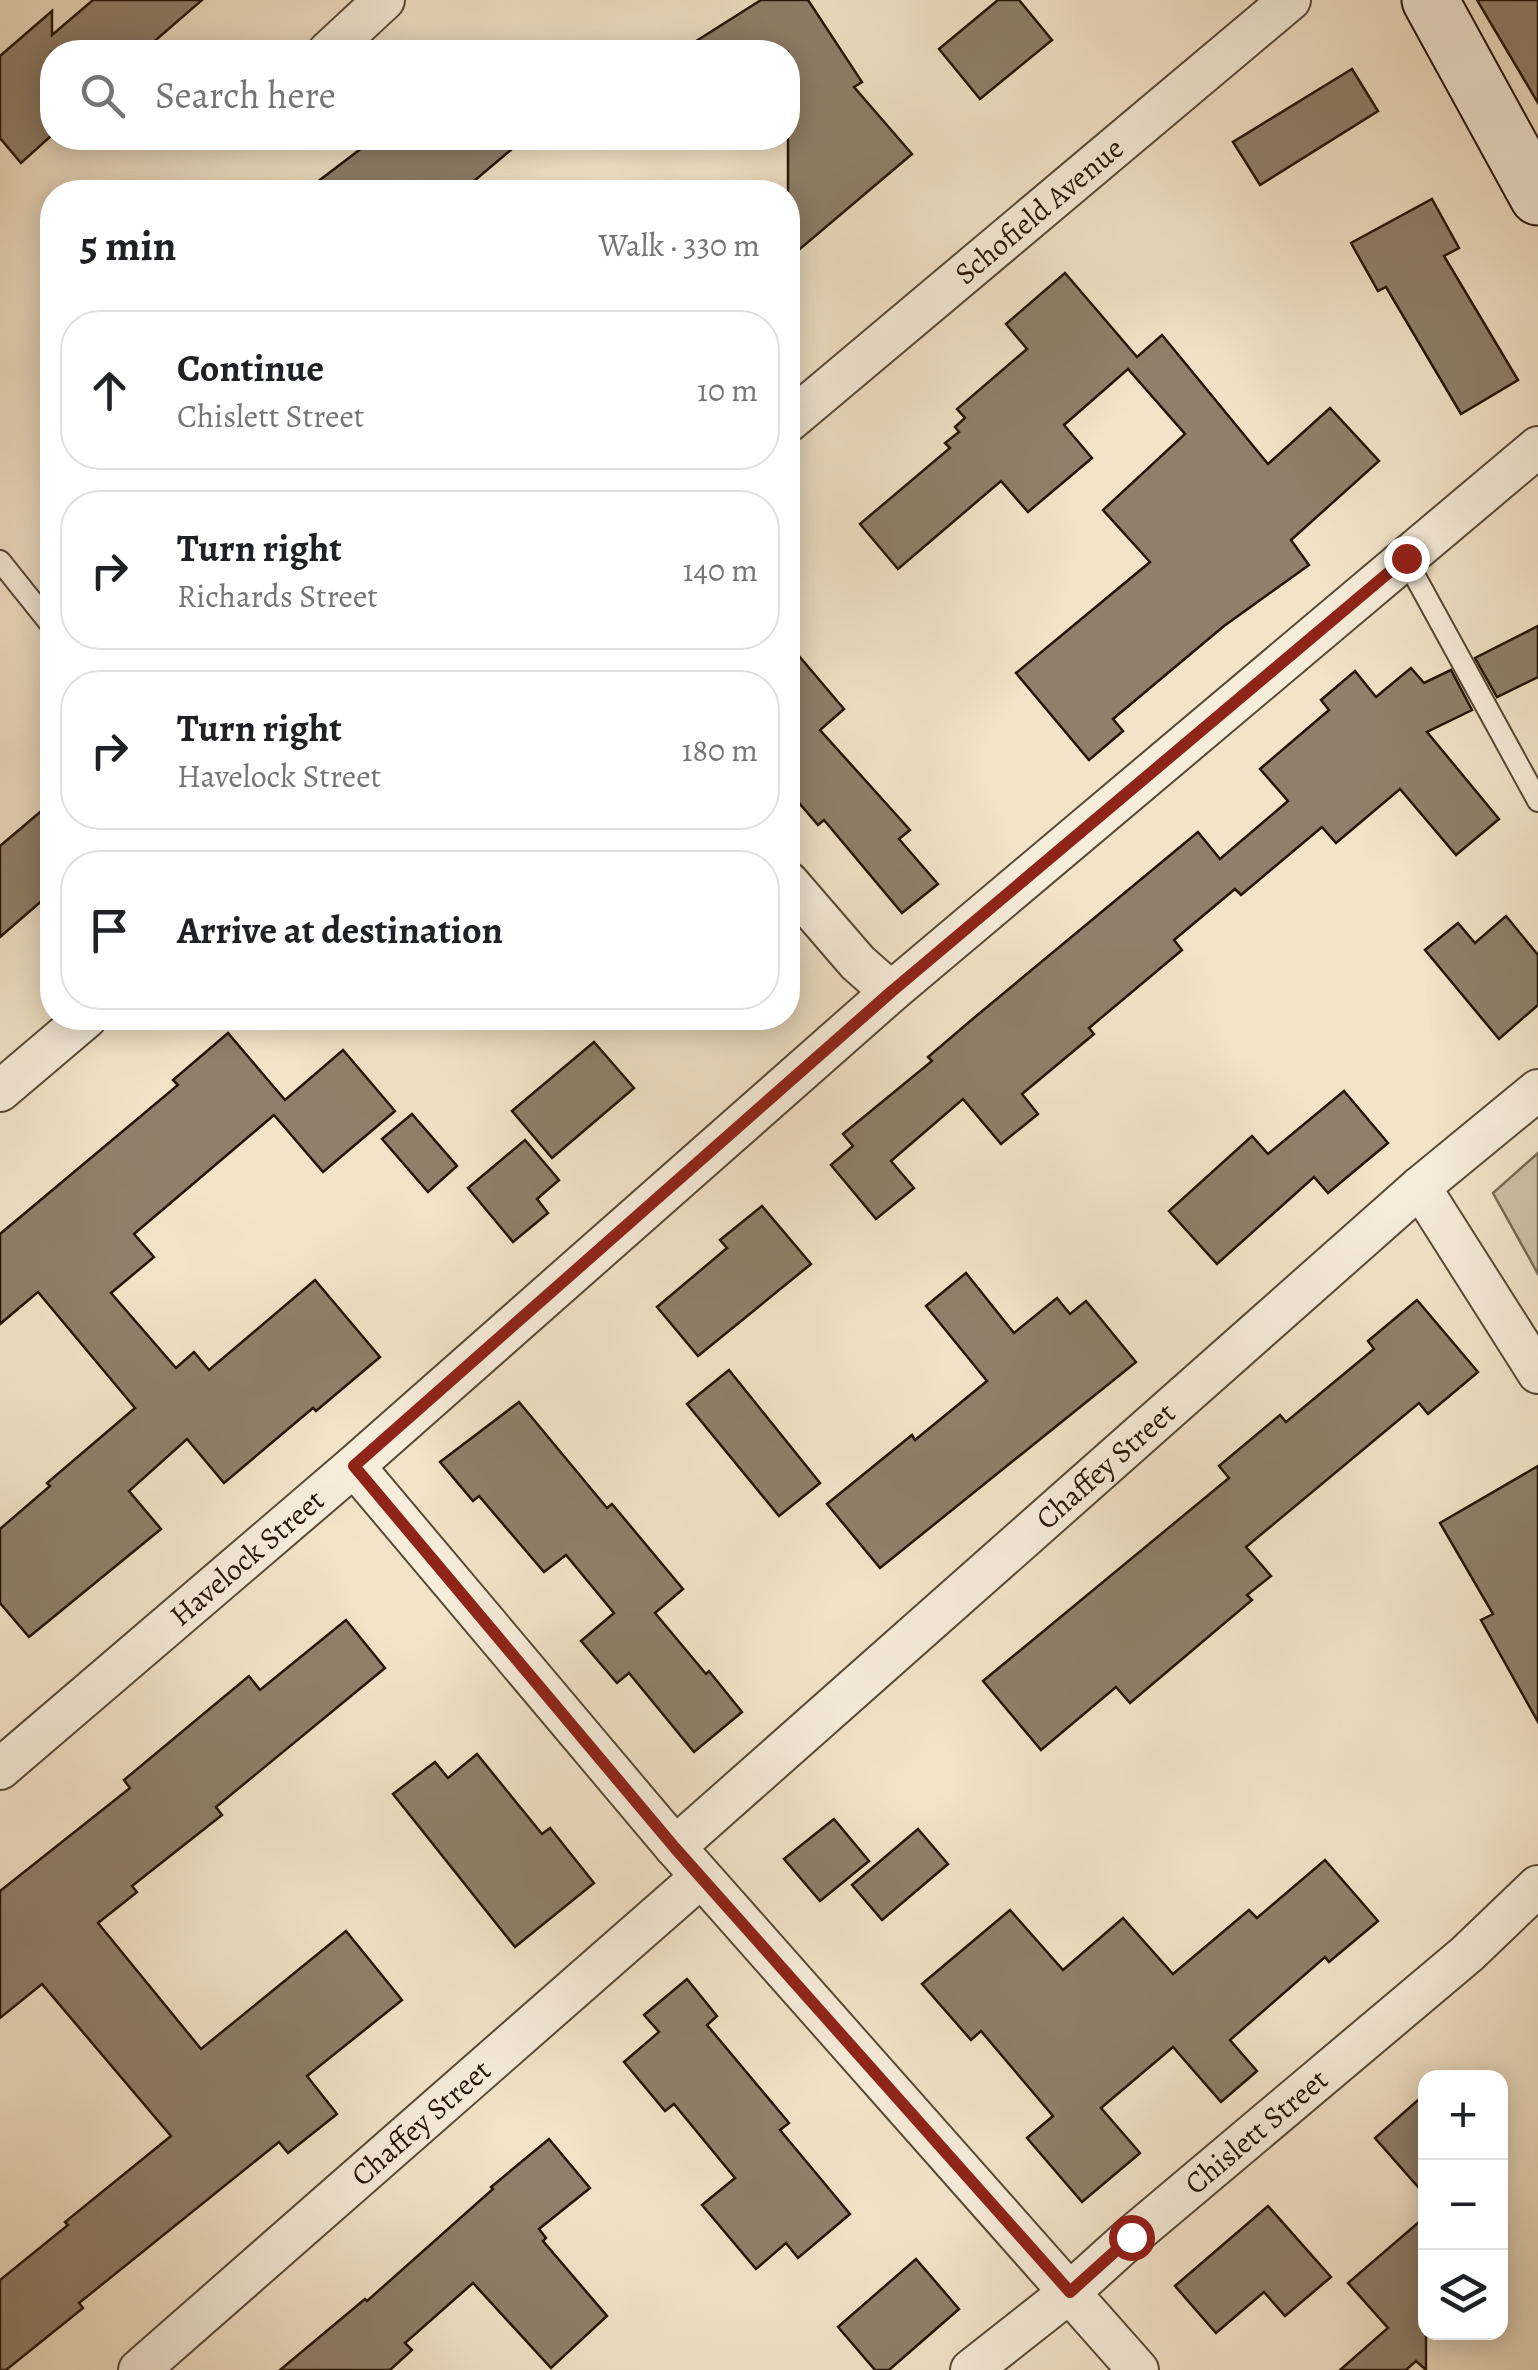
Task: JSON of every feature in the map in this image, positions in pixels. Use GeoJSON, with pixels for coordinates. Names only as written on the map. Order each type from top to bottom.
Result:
{"type":"FeatureCollection","features":[{"type":"Feature","properties":{"kind":"street"},"geometry":{"type":"LineString","coordinates":[[341,40],[384,0]]}},
{"type":"Feature","properties":{"kind":"street","name":"Schofield Avenue"},"geometry":{"type":"LineString","coordinates":[[800,412],[1290,0]]}},
{"type":"Feature","properties":{"kind":"street"},"geometry":{"type":"LineString","coordinates":[[1430,0],[1538,197]]}},
{"type":"Feature","properties":{"kind":"street","name":"Havelock Street"},"geometry":{"type":"LineString","coordinates":[[0,1770],[354,1466],[891,992],[1538,447]]}},
{"type":"Feature","properties":{"kind":"street"},"geometry":{"type":"LineString","coordinates":[[800,896],[858,963],[891,992]]}},
{"type":"Feature","properties":{"kind":"street"},"geometry":{"type":"LineString","coordinates":[[0,1091],[72,1030]]}},
{"type":"Feature","properties":{"kind":"street","name":"Chaffey Street"},"geometry":{"type":"LineString","coordinates":[[139,2370],[1420,1188],[1538,1090]]}},
{"type":"Feature","properties":{"kind":"street"},"geometry":{"type":"LineString","coordinates":[[1420,1188],[1538,1373]]}},
{"type":"Feature","properties":{"kind":"street"},"geometry":{"type":"LineString","coordinates":[[354,1466],[688,1862],[1138,2370]]}},
{"type":"Feature","properties":{"kind":"street","name":"Chislett Street"},"geometry":{"type":"LineString","coordinates":[[970,2370],[1070,2292],[1493,1932],[1538,1886]]}},
{"type":"Feature","properties":{"kind":"lane"},"geometry":{"type":"LineString","coordinates":[[1406,558],[1538,801]]}},
{"type":"Feature","properties":{"kind":"lane"},"geometry":{"type":"LineString","coordinates":[[0,561],[40,611]]}},
{"type":"Feature","properties":{"kind":"shaded area"},"geometry":{"type":"Polygon","coordinates":[[[1538,1153],[1538,1274],[1493,1193],[1538,1153]]]}},
{"type":"Feature","properties":{"kind":"building"},"geometry":{"type":"Polygon","coordinates":[[[93,0],[202,0],[156,40],[40,40],[40,146],[21,163],[0,138],[0,56],[52,11],[52,35],[93,0]]]}},
{"type":"Feature","properties":{"kind":"building"},"geometry":{"type":"Polygon","coordinates":[[[761,0],[808,0],[862,82],[854,87],[912,154],[800,249],[800,180],[788,180],[788,150],[800,150],[800,40],[698,40],[761,0]]]}},
{"type":"Feature","properties":{"kind":"building"},"geometry":{"type":"Polygon","coordinates":[[[998,0],[1019,0],[1052,40],[980,99],[939,49],[998,0]]]}},
{"type":"Feature","properties":{"kind":"building"},"geometry":{"type":"Polygon","coordinates":[[[1477,0],[1538,0],[1538,103],[1477,0]]]}},
{"type":"Feature","properties":{"kind":"building"},"geometry":{"type":"Polygon","coordinates":[[[1352,69],[1378,111],[1260,185],[1233,142],[1352,69]]]}},
{"type":"Feature","properties":{"kind":"building"},"geometry":{"type":"Polygon","coordinates":[[[359,150],[511,150],[475,180],[320,180],[359,150]]]}},
{"type":"Feature","properties":{"kind":"building"},"geometry":{"type":"Polygon","coordinates":[[[1432,199],[1459,248],[1444,256],[1518,380],[1461,414],[1386,287],[1378,291],[1351,243],[1432,199]]]}},
{"type":"Feature","properties":{"kind":"building"},"geometry":{"type":"Polygon","coordinates":[[[1065,273],[1137,357],[1162,335],[1268,464],[1330,408],[1379,461],[1291,540],[1309,565],[1224,626],[1113,719],[1123,731],[1089,760],[1016,673],[1150,562],[1103,510],[1185,434],[1128,369],[1064,425],[1092,458],[1028,512],[1001,481],[898,569],[860,524],[950,448],[945,443],[959,432],[955,427],[965,418],[957,409],[1027,349],[1006,324],[1065,273]]]}},
{"type":"Feature","properties":{"kind":"building"},"geometry":{"type":"Polygon","coordinates":[[[1538,626],[1538,677],[1497,697],[1475,658],[1538,626]]]}},
{"type":"Feature","properties":{"kind":"building"},"geometry":{"type":"Polygon","coordinates":[[[800,657],[844,709],[820,730],[910,830],[899,839],[938,884],[902,913],[824,820],[818,825],[800,804],[800,657]]]}},
{"type":"Feature","properties":{"kind":"building"},"geometry":{"type":"Polygon","coordinates":[[[1411,668],[1424,683],[1451,670],[1472,710],[1427,732],[1499,819],[1456,855],[1400,789],[1336,843],[1322,827],[1241,895],[1235,889],[1174,940],[1182,950],[1089,1028],[1094,1034],[1022,1094],[1038,1114],[1001,1144],[963,1099],[891,1161],[914,1188],[876,1219],[831,1165],[853,1146],[843,1134],[932,1061],[928,1057],[975,1017],[1198,832],[1220,859],[1288,801],[1260,769],[1329,710],[1321,700],[1355,671],[1376,697],[1411,668]]]}},
{"type":"Feature","properties":{"kind":"building"},"geometry":{"type":"Polygon","coordinates":[[[40,812],[40,902],[0,937],[0,846],[40,812]]]}},
{"type":"Feature","properties":{"kind":"building"},"geometry":{"type":"Polygon","coordinates":[[[1506,916],[1538,955],[1538,1005],[1499,1039],[1425,950],[1458,923],[1475,943],[1506,916]]]}},
{"type":"Feature","properties":{"kind":"building"},"geometry":{"type":"Polygon","coordinates":[[[228,1033],[285,1100],[343,1050],[395,1111],[323,1172],[274,1115],[134,1234],[154,1257],[111,1293],[176,1368],[194,1352],[209,1370],[315,1280],[380,1357],[224,1483],[187,1439],[129,1491],[161,1529],[29,1637],[0,1603],[0,1529],[135,1408],[38,1292],[0,1324],[0,1234],[178,1085],[173,1080],[228,1033]]]}},
{"type":"Feature","properties":{"kind":"building"},"geometry":{"type":"Polygon","coordinates":[[[594,1042],[634,1088],[552,1158],[512,1111],[594,1042]]]}},
{"type":"Feature","properties":{"kind":"building"},"geometry":{"type":"Polygon","coordinates":[[[1344,1091],[1388,1143],[1328,1193],[1314,1177],[1217,1264],[1169,1211],[1252,1136],[1268,1154],[1344,1091]]]}},
{"type":"Feature","properties":{"kind":"building"},"geometry":{"type":"Polygon","coordinates":[[[412,1114],[457,1166],[428,1192],[382,1139],[412,1114]]]}},
{"type":"Feature","properties":{"kind":"building"},"geometry":{"type":"Polygon","coordinates":[[[525,1140],[559,1180],[537,1199],[548,1213],[513,1242],[468,1188],[525,1140]]]}},
{"type":"Feature","properties":{"kind":"building"},"geometry":{"type":"Polygon","coordinates":[[[762,1206],[811,1264],[698,1356],[657,1307],[727,1248],[720,1240],[762,1206]]]}},
{"type":"Feature","properties":{"kind":"building"},"geometry":{"type":"Polygon","coordinates":[[[966,1273],[1014,1333],[1057,1298],[1070,1314],[1086,1301],[1136,1362],[880,1568],[827,1504],[987,1381],[926,1306],[966,1273]]]}},
{"type":"Feature","properties":{"kind":"building"},"geometry":{"type":"Polygon","coordinates":[[[1417,1300],[1478,1372],[1428,1414],[1419,1403],[1246,1547],[1271,1576],[1247,1595],[1252,1600],[1130,1703],[1116,1687],[1041,1750],[983,1681],[1229,1478],[1219,1466],[1280,1415],[1286,1422],[1374,1349],[1368,1341],[1417,1300]]]}},
{"type":"Feature","properties":{"kind":"building"},"geometry":{"type":"Polygon","coordinates":[[[729,1370],[820,1483],[779,1516],[687,1404],[729,1370]]]}},
{"type":"Feature","properties":{"kind":"building"},"geometry":{"type":"Polygon","coordinates":[[[519,1402],[607,1508],[612,1504],[683,1589],[655,1613],[742,1712],[694,1752],[629,1673],[617,1683],[581,1641],[614,1613],[566,1555],[544,1572],[479,1496],[473,1501],[440,1462],[519,1402]]]}},
{"type":"Feature","properties":{"kind":"building"},"geometry":{"type":"Polygon","coordinates":[[[1538,1466],[1538,1722],[1481,1620],[1493,1614],[1440,1523],[1538,1466]]]}},
{"type":"Feature","properties":{"kind":"building"},"geometry":{"type":"Polygon","coordinates":[[[346,1620],[385,1668],[216,1807],[222,1815],[132,1886],[137,1892],[98,1923],[201,2049],[346,1931],[402,2000],[307,2076],[337,2114],[288,2153],[279,2142],[79,2303],[83,2308],[6,2370],[0,2370],[0,2280],[171,2136],[42,1984],[0,2018],[0,1891],[130,1788],[124,1780],[249,1676],[260,1690],[346,1620]]]}},
{"type":"Feature","properties":{"kind":"building"},"geometry":{"type":"Polygon","coordinates":[[[477,1754],[542,1834],[550,1828],[594,1883],[515,1947],[393,1794],[435,1762],[448,1778],[477,1754]]]}},
{"type":"Feature","properties":{"kind":"building"},"geometry":{"type":"Polygon","coordinates":[[[834,1819],[869,1861],[820,1901],[784,1859],[834,1819]]]}},
{"type":"Feature","properties":{"kind":"building"},"geometry":{"type":"Polygon","coordinates":[[[918,1829],[948,1864],[882,1920],[852,1885],[918,1829]]]}},
{"type":"Feature","properties":{"kind":"building"},"geometry":{"type":"Polygon","coordinates":[[[1325,1860],[1378,1921],[1329,1962],[1325,1957],[1230,2040],[1257,2071],[1221,2102],[1173,2047],[1101,2108],[1140,2153],[1082,2202],[1027,2138],[1053,2116],[981,2031],[971,2040],[922,1984],[1010,1910],[1063,1970],[1123,1918],[1173,1974],[1249,1910],[1257,1918],[1325,1860]]]}},
{"type":"Feature","properties":{"kind":"building"},"geometry":{"type":"Polygon","coordinates":[[[687,1979],[717,2016],[707,2025],[789,2123],[780,2130],[850,2214],[798,2258],[786,2243],[756,2269],[702,2205],[735,2178],[674,2104],[665,2111],[624,2062],[659,2032],[644,2015],[687,1979]]]}},
{"type":"Feature","properties":{"kind":"building"},"geometry":{"type":"Polygon","coordinates":[[[1418,2100],[1418,2187],[1375,2138],[1418,2100]]]}},
{"type":"Feature","properties":{"kind":"building"},"geometry":{"type":"Polygon","coordinates":[[[549,2139],[590,2188],[539,2229],[546,2238],[543,2241],[607,2316],[551,2368],[473,2283],[405,2343],[412,2350],[390,2370],[280,2370],[367,2301],[549,2139]]]}},
{"type":"Feature","properties":{"kind":"building"},"geometry":{"type":"Polygon","coordinates":[[[1268,2206],[1331,2277],[1285,2316],[1264,2292],[1216,2333],[1175,2286],[1268,2206]]]}},
{"type":"Feature","properties":{"kind":"building"},"geometry":{"type":"Polygon","coordinates":[[[1418,2223],[1418,2340],[1426,2340],[1426,2370],[1416,2361],[1406,2370],[1340,2370],[1388,2328],[1348,2283],[1418,2223]]]}},
{"type":"Feature","properties":{"kind":"building"},"geometry":{"type":"Polygon","coordinates":[[[916,2259],[959,2309],[889,2370],[875,2370],[838,2327],[916,2259]]]}},
{"type":"Feature","properties":{"kind":"route"},"geometry":{"type":"LineString","coordinates":[[1131,2237],[1070,2292],[675,1848],[354,1466],[891,992],[1406,558]]}}]}
